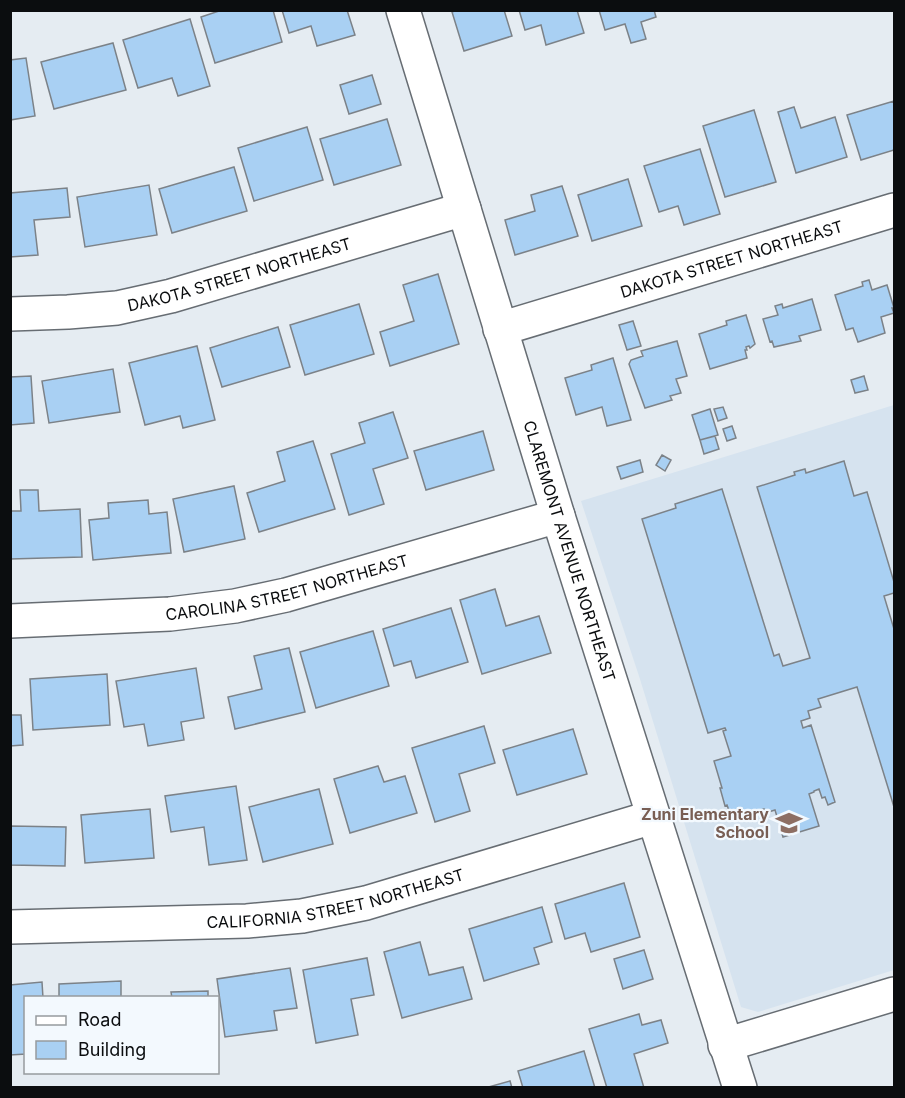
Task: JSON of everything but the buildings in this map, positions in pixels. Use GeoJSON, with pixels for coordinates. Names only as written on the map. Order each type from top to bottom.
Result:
{"type":"FeatureCollection","features":[{"type":"Feature","properties":{"kind":"street","name":"CLAREMONT AVENUE NORTHEAST"},"geometry":{"type":"LineString","coordinates":[[403,10],[558,516],[740,1088]]}},
{"type":"Feature","properties":{"kind":"street","name":"DAKOTA STREET NORTHEAST"},"geometry":{"type":"LineString","coordinates":[[10,314],[117,308],[171,296],[464,209]]}},
{"type":"Feature","properties":{"kind":"street","name":"DAKOTA STREET NORTHEAST"},"geometry":{"type":"LineString","coordinates":[[500,329],[894,210]]}},
{"type":"Feature","properties":{"kind":"street","name":"CAROLINA STREET NORTHEAST"},"geometry":{"type":"LineString","coordinates":[[10,621],[170,614],[246,604],[286,595],[558,516]]}},
{"type":"Feature","properties":{"kind":"street","name":"CALIFORNIA STREET NORTHEAST"},"geometry":{"type":"LineString","coordinates":[[10,927],[247,921],[302,916],[366,903],[653,817]]}},
{"type":"Feature","properties":{"kind":"street"},"geometry":{"type":"LineString","coordinates":[[725,1045],[894,994]]}},
{"type":"Feature","properties":{"kind":"shaded area","name":"Zuni Elementary School"},"geometry":{"type":"Polygon","coordinates":[[[894,405],[894,970],[758,1012],[741,1007],[639,676],[581,501],[894,405]]]}},
{"type":"Feature","properties":{"kind":"place","name":"Zuni Elementary School"},"geometry":{"type":"Point","coordinates":[789,823]}}]}
